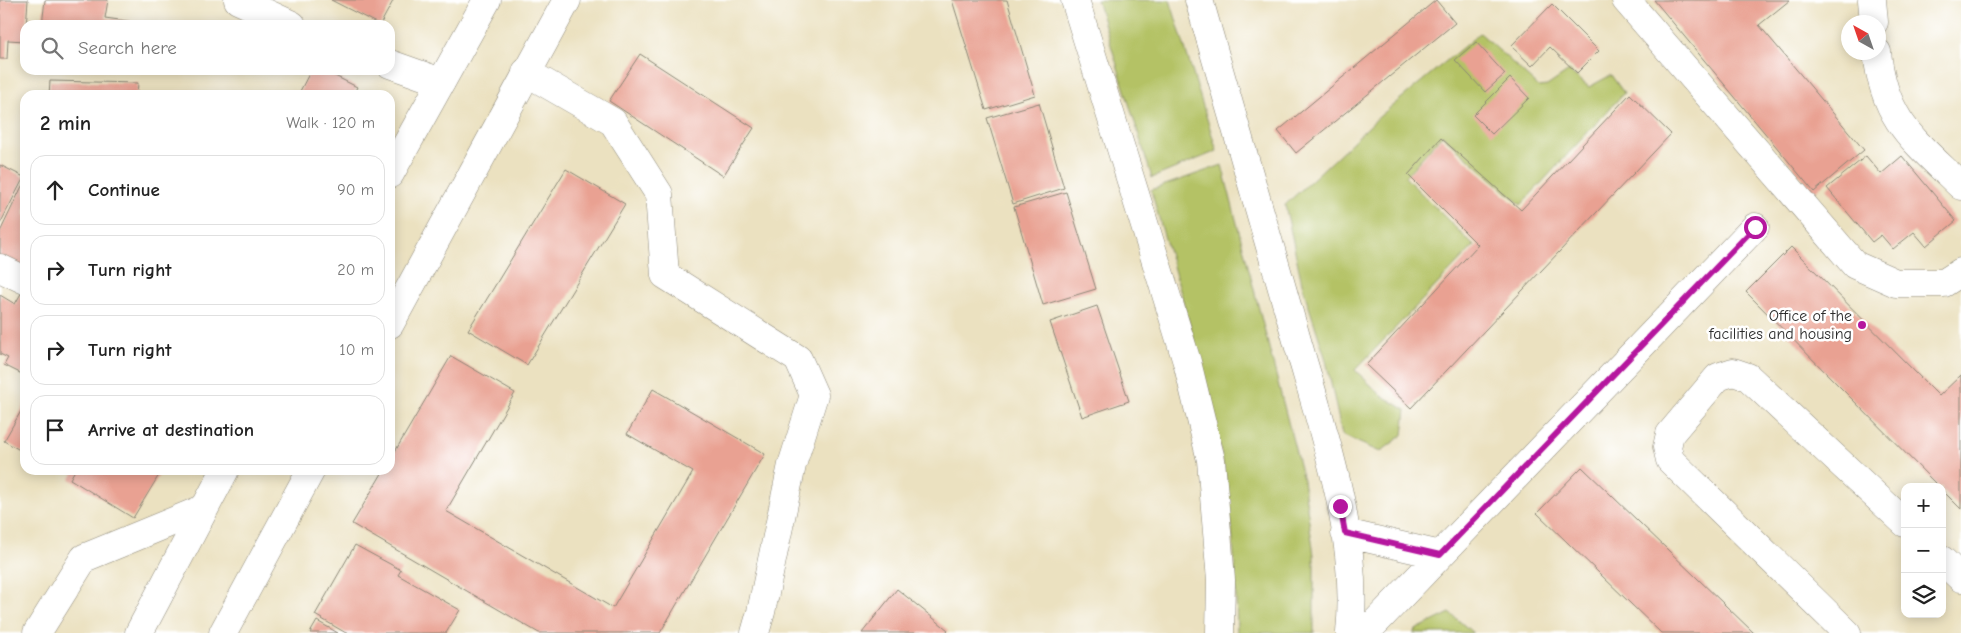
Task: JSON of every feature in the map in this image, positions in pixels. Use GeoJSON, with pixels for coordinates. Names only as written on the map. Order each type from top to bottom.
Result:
{"type":"FeatureCollection","features":[{"type":"Feature","properties":{"kind":"main road"},"geometry":{"type":"LineString","coordinates":[[238,0],[281,20]]}},
{"type":"Feature","properties":{"kind":"main road"},"geometry":{"type":"LineString","coordinates":[[395,165],[487,0]]}},
{"type":"Feature","properties":{"kind":"main road"},"geometry":{"type":"LineString","coordinates":[[395,315],[567,0]]}},
{"type":"Feature","properties":{"kind":"main road"},"geometry":{"type":"LineString","coordinates":[[1076,0],[1187,362],[1211,460],[1221,580],[1220,633]]}},
{"type":"Feature","properties":{"kind":"main road"},"geometry":{"type":"LineString","coordinates":[[1199,0],[1332,464],[1345,533],[1352,605],[1352,633],[1375,623],[1755,227]]}},
{"type":"Feature","properties":{"kind":"main road"},"geometry":{"type":"LineString","coordinates":[[1626,0],[1855,266],[1896,283],[1944,283],[1961,272]]}},
{"type":"Feature","properties":{"kind":"main road"},"geometry":{"type":"LineString","coordinates":[[1872,0],[1873,15]]}},
{"type":"Feature","properties":{"kind":"main road"},"geometry":{"type":"LineString","coordinates":[[1878,60],[1887,100],[1902,127],[1961,186]]}},
{"type":"Feature","properties":{"kind":"main road"},"geometry":{"type":"LineString","coordinates":[[395,66],[441,82]]}},
{"type":"Feature","properties":{"kind":"main road"},"geometry":{"type":"LineString","coordinates":[[526,72],[613,122],[659,194],[665,275],[798,359],[814,394],[792,466],[761,612],[754,633]]}},
{"type":"Feature","properties":{"kind":"main road"},"geometry":{"type":"LineString","coordinates":[[0,268],[20,278]]}},
{"type":"Feature","properties":{"kind":"main road"},"geometry":{"type":"LineString","coordinates":[[1847,633],[1670,460],[1667,447],[1670,434],[1718,377],[1733,372],[1748,377],[1901,520]]}},
{"type":"Feature","properties":{"kind":"main road"},"geometry":{"type":"LineString","coordinates":[[139,633],[222,475]]}},
{"type":"Feature","properties":{"kind":"main road"},"geometry":{"type":"LineString","coordinates":[[223,633],[308,475]]}},
{"type":"Feature","properties":{"kind":"main road"},"geometry":{"type":"LineString","coordinates":[[37,633],[84,558],[203,509]]}},
{"type":"Feature","properties":{"kind":"main road"},"geometry":{"type":"LineString","coordinates":[[1345,533],[1440,555]]}},
{"type":"Feature","properties":{"kind":"main road"},"geometry":{"type":"LineString","coordinates":[[1946,564],[1961,578]]}},
{"type":"Feature","properties":{"kind":"green space"},"geometry":{"type":"Polygon","coordinates":[[[1097,0],[1170,0],[1217,151],[1152,178],[1097,0]]]}},
{"type":"Feature","properties":{"kind":"green space"},"geometry":{"type":"Polygon","coordinates":[[[1480,33],[1539,87],[1547,86],[1569,71],[1589,87],[1611,75],[1624,93],[1521,205],[1442,135],[1405,177],[1474,246],[1355,370],[1381,395],[1406,410],[1403,435],[1380,452],[1342,435],[1326,360],[1303,288],[1285,205],[1380,116],[1480,33]]]}},
{"type":"Feature","properties":{"kind":"green space"},"geometry":{"type":"Polygon","coordinates":[[[1222,165],[1303,480],[1314,555],[1314,633],[1237,633],[1231,519],[1219,444],[1193,335],[1151,190],[1222,165]]]}},
{"type":"Feature","properties":{"kind":"green space"},"geometry":{"type":"Polygon","coordinates":[[[1450,613],[1473,633],[1413,633],[1417,629],[1450,613]]]}},
{"type":"Feature","properties":{"kind":"building"},"geometry":{"type":"Polygon","coordinates":[[[0,0],[28,0],[27,20],[20,20],[20,41],[8,40],[7,59],[0,59],[0,0]]]}},
{"type":"Feature","properties":{"kind":"building"},"geometry":{"type":"Polygon","coordinates":[[[45,0],[108,0],[105,18],[120,20],[43,20],[45,0]]]}},
{"type":"Feature","properties":{"kind":"building"},"geometry":{"type":"Polygon","coordinates":[[[331,0],[393,1],[383,20],[370,20],[331,0]]]}},
{"type":"Feature","properties":{"kind":"building"},"geometry":{"type":"Polygon","coordinates":[[[952,0],[1007,0],[1035,95],[986,110],[952,0]]]}},
{"type":"Feature","properties":{"kind":"building"},"geometry":{"type":"Polygon","coordinates":[[[1436,0],[1455,23],[1296,153],[1278,131],[1436,0]]]}},
{"type":"Feature","properties":{"kind":"building"},"geometry":{"type":"Polygon","coordinates":[[[1654,0],[1790,0],[1759,25],[1864,150],[1814,192],[1654,0]]]}},
{"type":"Feature","properties":{"kind":"building"},"geometry":{"type":"Polygon","coordinates":[[[1552,4],[1599,51],[1577,73],[1550,47],[1532,66],[1511,46],[1552,4]]]}},
{"type":"Feature","properties":{"kind":"building"},"geometry":{"type":"Polygon","coordinates":[[[1476,42],[1505,74],[1485,92],[1455,60],[1476,42]]]}},
{"type":"Feature","properties":{"kind":"building"},"geometry":{"type":"Polygon","coordinates":[[[640,54],[754,128],[723,176],[609,101],[640,54]]]}},
{"type":"Feature","properties":{"kind":"building"},"geometry":{"type":"Polygon","coordinates":[[[308,75],[333,75],[357,87],[356,90],[301,90],[308,75]]]}},
{"type":"Feature","properties":{"kind":"building"},"geometry":{"type":"Polygon","coordinates":[[[1510,78],[1529,98],[1492,134],[1473,115],[1510,78]]]}},
{"type":"Feature","properties":{"kind":"building"},"geometry":{"type":"Polygon","coordinates":[[[50,81],[138,83],[137,90],[49,90],[50,81]]]}},
{"type":"Feature","properties":{"kind":"building"},"geometry":{"type":"Polygon","coordinates":[[[1630,94],[1671,134],[1411,408],[1366,365],[1478,245],[1408,175],[1441,138],[1521,210],[1630,94]]]}},
{"type":"Feature","properties":{"kind":"building"},"geometry":{"type":"Polygon","coordinates":[[[1039,103],[1064,188],[1013,204],[987,118],[1039,103]]]}},
{"type":"Feature","properties":{"kind":"building"},"geometry":{"type":"Polygon","coordinates":[[[1866,156],[1881,174],[1902,156],[1956,221],[1926,246],[1914,232],[1893,249],[1881,235],[1872,242],[1827,188],[1866,156]]]}},
{"type":"Feature","properties":{"kind":"building"},"geometry":{"type":"Polygon","coordinates":[[[0,165],[20,175],[20,185],[0,224],[0,165]]]}},
{"type":"Feature","properties":{"kind":"building"},"geometry":{"type":"Polygon","coordinates":[[[566,169],[625,204],[527,365],[468,330],[566,169]]]}},
{"type":"Feature","properties":{"kind":"building"},"geometry":{"type":"Polygon","coordinates":[[[20,190],[20,269],[0,259],[0,232],[20,190]]]}},
{"type":"Feature","properties":{"kind":"building"},"geometry":{"type":"Polygon","coordinates":[[[1066,192],[1096,289],[1043,305],[1014,207],[1066,192]]]}},
{"type":"Feature","properties":{"kind":"building"},"geometry":{"type":"Polygon","coordinates":[[[1791,247],[1939,396],[1961,375],[1961,509],[1946,494],[1946,483],[1935,483],[1746,292],[1791,247]]]}},
{"type":"Feature","properties":{"kind":"building"},"geometry":{"type":"Polygon","coordinates":[[[0,295],[15,304],[20,295],[20,373],[4,365],[8,358],[0,354],[0,295]]]}},
{"type":"Feature","properties":{"kind":"building"},"geometry":{"type":"Polygon","coordinates":[[[1097,306],[1129,401],[1082,417],[1050,322],[1097,306]]]}},
{"type":"Feature","properties":{"kind":"building"},"geometry":{"type":"Polygon","coordinates":[[[451,356],[515,393],[446,511],[613,608],[693,472],[627,434],[653,389],[765,454],[660,633],[539,633],[352,524],[381,475],[395,475],[395,451],[451,356]]]}},
{"type":"Feature","properties":{"kind":"building"},"geometry":{"type":"Polygon","coordinates":[[[20,413],[20,450],[4,441],[20,413]]]}},
{"type":"Feature","properties":{"kind":"building"},"geometry":{"type":"Polygon","coordinates":[[[1582,467],[1754,633],[1661,633],[1537,513],[1582,467]]]}},
{"type":"Feature","properties":{"kind":"building"},"geometry":{"type":"Polygon","coordinates":[[[72,475],[159,475],[133,518],[70,479],[72,475]]]}},
{"type":"Feature","properties":{"kind":"building"},"geometry":{"type":"Polygon","coordinates":[[[355,545],[401,570],[398,575],[460,610],[446,633],[346,633],[315,615],[355,545]]]}},
{"type":"Feature","properties":{"kind":"building"},"geometry":{"type":"Polygon","coordinates":[[[897,589],[948,630],[945,633],[862,633],[897,589]]]}},
{"type":"Feature","properties":{"kind":"building"},"geometry":{"type":"Polygon","coordinates":[[[317,621],[338,633],[310,633],[317,621]]]}},
{"type":"Feature","properties":{"kind":"place","name":"Office of the facilities and housing"},"geometry":{"type":"Point","coordinates":[1862,325]}},
{"type":"Feature","properties":{"kind":"route"},"geometry":{"type":"LineString","coordinates":[[1340,506],[1345,533],[1440,555],[1755,227]]}}]}
